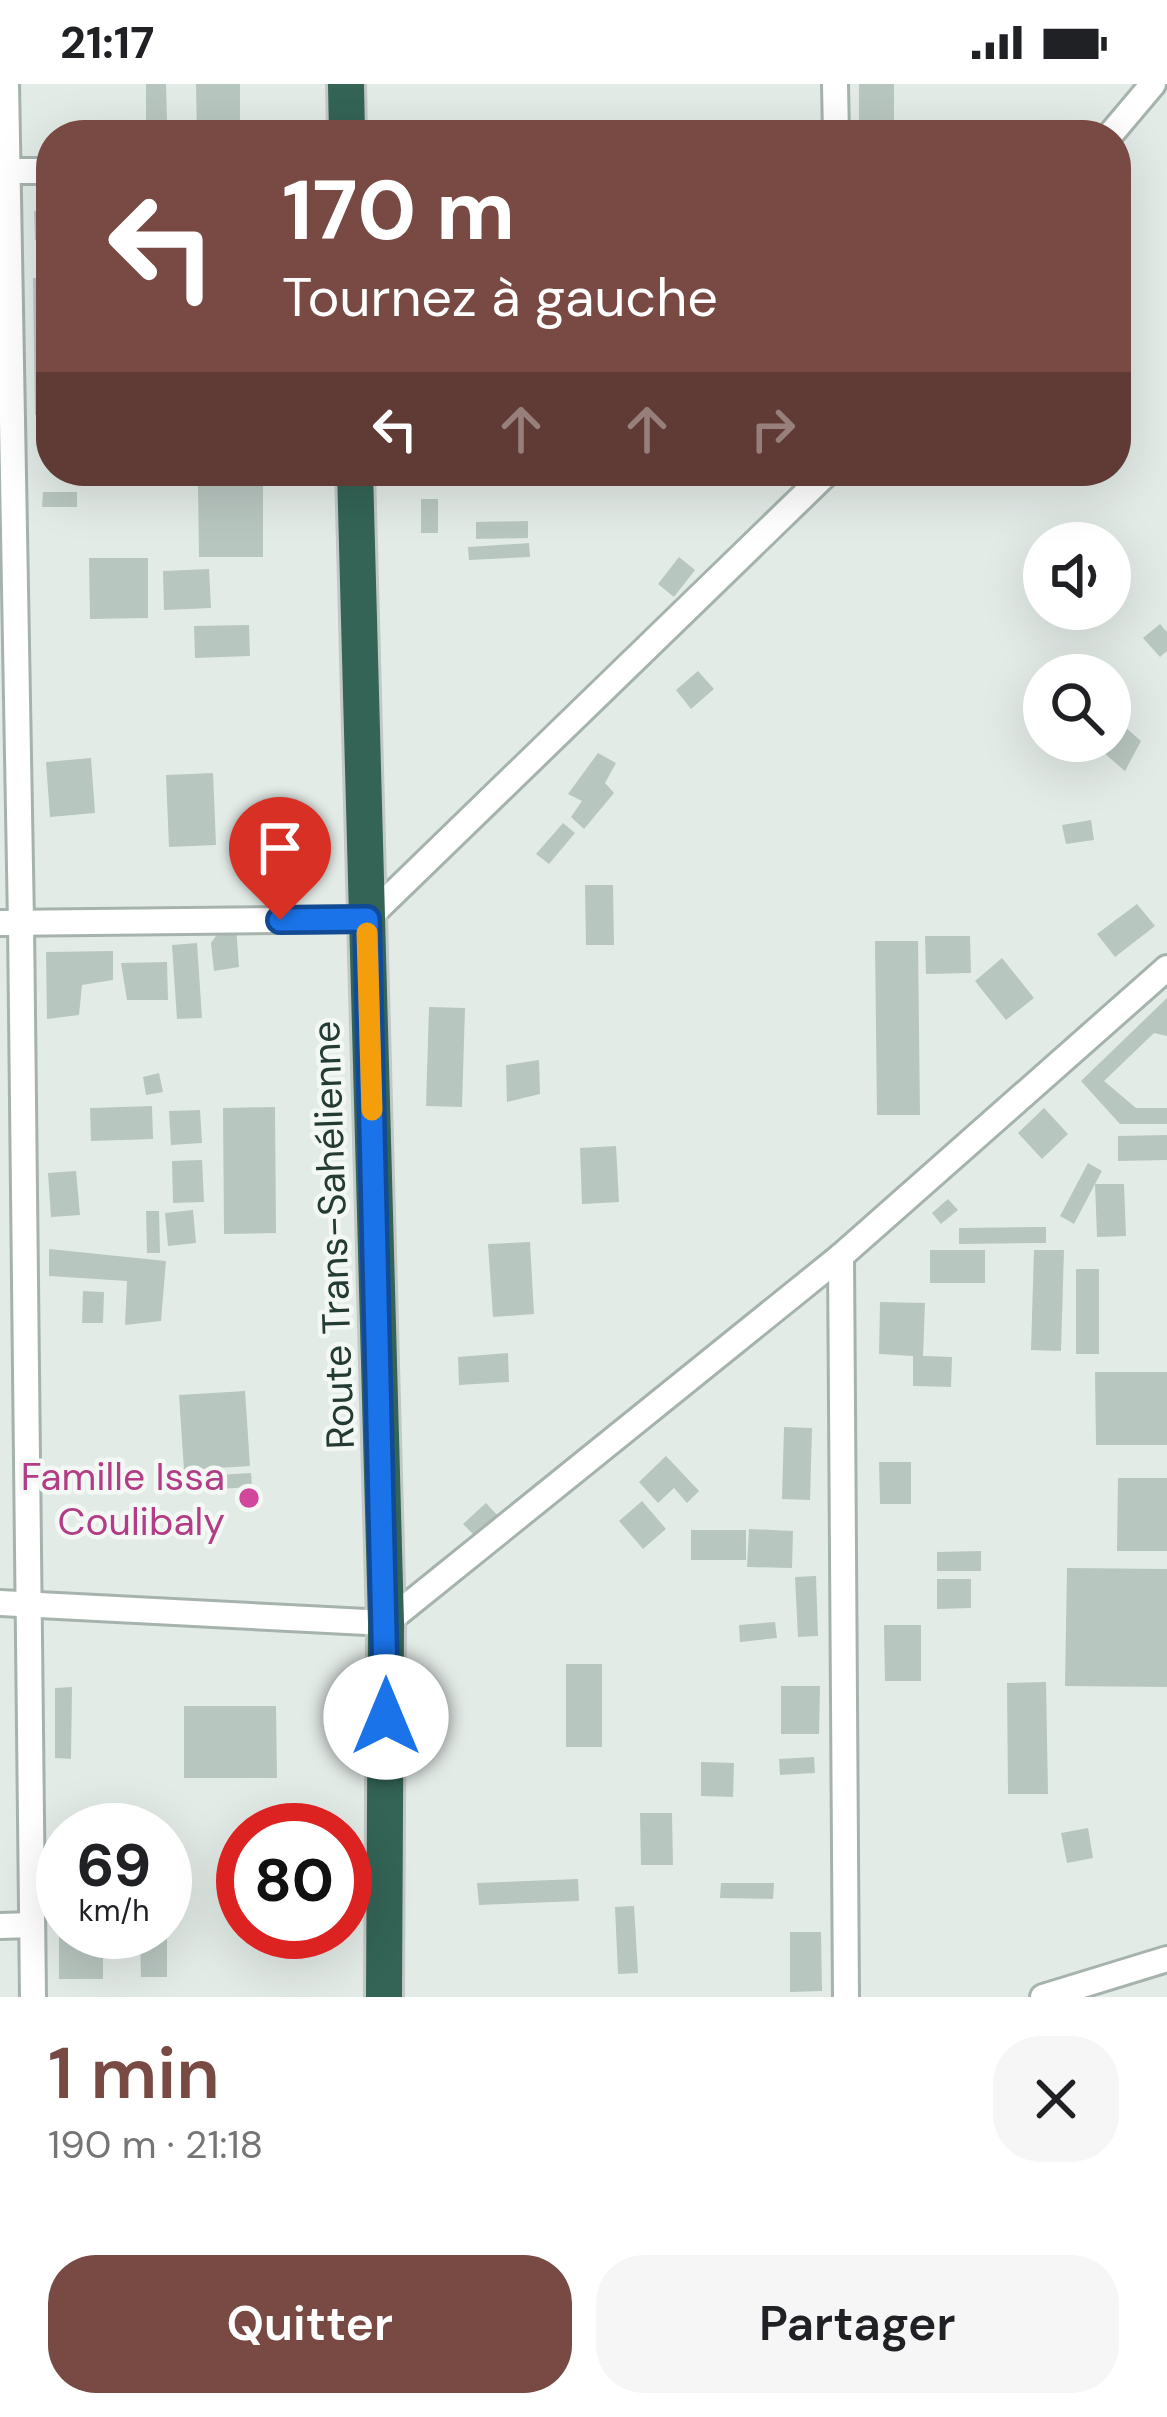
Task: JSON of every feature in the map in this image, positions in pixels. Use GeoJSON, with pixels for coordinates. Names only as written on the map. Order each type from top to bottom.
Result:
{"type":"FeatureCollection","features":[{"type":"Feature","properties":{"kind":"highway"},"geometry":{"type":"LineString","coordinates":[[346,84],[347,120]]}},
{"type":"Feature","properties":{"kind":"highway","name":"Route Trans-Sahélienne"},"geometry":{"type":"LineString","coordinates":[[355,486],[386,1623],[384,1997]]}},
{"type":"Feature","properties":{"kind":"street"},"geometry":{"type":"LineString","coordinates":[[6,84],[11,1261],[27,1603],[33,1997]]}},
{"type":"Feature","properties":{"kind":"street"},"geometry":{"type":"LineString","coordinates":[[835,84],[836,120]]}},
{"type":"Feature","properties":{"kind":"street"},"geometry":{"type":"LineString","coordinates":[[1123,120],[1153,84]]}},
{"type":"Feature","properties":{"kind":"street"},"geometry":{"type":"LineString","coordinates":[[7,171],[36,171]]}},
{"type":"Feature","properties":{"kind":"street"},"geometry":{"type":"LineString","coordinates":[[11,923],[367,919],[814,486]]}},
{"type":"Feature","properties":{"kind":"street"},"geometry":{"type":"LineString","coordinates":[[0,1603],[386,1623],[841,1256],[1167,968]]}},
{"type":"Feature","properties":{"kind":"street"},"geometry":{"type":"LineString","coordinates":[[841,1256],[846,1997]]}},
{"type":"Feature","properties":{"kind":"street"},"geometry":{"type":"LineString","coordinates":[[0,1926],[32,1925]]}},
{"type":"Feature","properties":{"kind":"street"},"geometry":{"type":"LineString","coordinates":[[1043,1997],[1167,1958]]}},
{"type":"Feature","properties":{"kind":"building"},"geometry":{"type":"Polygon","coordinates":[[[146,84],[166,84],[167,120],[146,120],[146,84]]]}},
{"type":"Feature","properties":{"kind":"building"},"geometry":{"type":"Polygon","coordinates":[[[196,84],[240,84],[240,120],[197,120],[196,84]]]}},
{"type":"Feature","properties":{"kind":"building"},"geometry":{"type":"Polygon","coordinates":[[[859,84],[894,84],[894,120],[859,120],[859,84]]]}},
{"type":"Feature","properties":{"kind":"building"},"geometry":{"type":"Polygon","coordinates":[[[33,278],[36,278],[35,415],[33,278]]]}},
{"type":"Feature","properties":{"kind":"building"},"geometry":{"type":"Polygon","coordinates":[[[198,486],[263,486],[263,557],[199,557],[198,486]]]}},
{"type":"Feature","properties":{"kind":"building"},"geometry":{"type":"Polygon","coordinates":[[[43,492],[77,492],[77,507],[42,507],[43,492]]]}},
{"type":"Feature","properties":{"kind":"building"},"geometry":{"type":"Polygon","coordinates":[[[421,499],[438,499],[438,533],[421,533],[421,499]]]}},
{"type":"Feature","properties":{"kind":"building"},"geometry":{"type":"Polygon","coordinates":[[[528,521],[528,538],[476,539],[476,522],[528,521]]]}},
{"type":"Feature","properties":{"kind":"building"},"geometry":{"type":"Polygon","coordinates":[[[529,543],[530,557],[469,560],[468,547],[529,543]]]}},
{"type":"Feature","properties":{"kind":"building"},"geometry":{"type":"Polygon","coordinates":[[[679,557],[695,570],[674,597],[658,584],[679,557]]]}},
{"type":"Feature","properties":{"kind":"building"},"geometry":{"type":"Polygon","coordinates":[[[89,558],[148,558],[148,618],[90,619],[89,558]]]}},
{"type":"Feature","properties":{"kind":"building"},"geometry":{"type":"Polygon","coordinates":[[[209,569],[211,608],[164,610],[163,571],[209,569]]]}},
{"type":"Feature","properties":{"kind":"building"},"geometry":{"type":"Polygon","coordinates":[[[1160,624],[1167,632],[1167,651],[1160,657],[1143,638],[1160,624]]]}},
{"type":"Feature","properties":{"kind":"building"},"geometry":{"type":"Polygon","coordinates":[[[249,625],[250,656],[195,658],[194,626],[249,625]]]}},
{"type":"Feature","properties":{"kind":"building"},"geometry":{"type":"Polygon","coordinates":[[[698,671],[714,689],[691,709],[676,690],[698,671]]]}},
{"type":"Feature","properties":{"kind":"building"},"geometry":{"type":"Polygon","coordinates":[[[1131,732],[1141,741],[1131,760],[1131,732]]]}},
{"type":"Feature","properties":{"kind":"building"},"geometry":{"type":"Polygon","coordinates":[[[598,753],[616,763],[605,783],[614,793],[584,829],[571,817],[582,801],[568,794],[598,753]]]}},
{"type":"Feature","properties":{"kind":"building"},"geometry":{"type":"Polygon","coordinates":[[[91,758],[95,813],[50,817],[46,762],[91,758]]]}},
{"type":"Feature","properties":{"kind":"building"},"geometry":{"type":"Polygon","coordinates":[[[213,773],[216,845],[169,847],[166,775],[213,773]]]}},
{"type":"Feature","properties":{"kind":"building"},"geometry":{"type":"Polygon","coordinates":[[[1091,820],[1094,840],[1066,844],[1062,825],[1091,820]]]}},
{"type":"Feature","properties":{"kind":"building"},"geometry":{"type":"Polygon","coordinates":[[[563,823],[575,833],[549,864],[536,854],[563,823]]]}},
{"type":"Feature","properties":{"kind":"building"},"geometry":{"type":"Polygon","coordinates":[[[585,885],[613,885],[614,945],[586,945],[585,885]]]}},
{"type":"Feature","properties":{"kind":"building"},"geometry":{"type":"Polygon","coordinates":[[[1137,904],[1155,926],[1115,957],[1097,934],[1137,904]]]}},
{"type":"Feature","properties":{"kind":"building"},"geometry":{"type":"Polygon","coordinates":[[[223,926],[236,926],[239,967],[214,971],[211,943],[223,926]]]}},
{"type":"Feature","properties":{"kind":"building"},"geometry":{"type":"Polygon","coordinates":[[[925,936],[970,936],[971,973],[926,974],[925,936]]]}},
{"type":"Feature","properties":{"kind":"building"},"geometry":{"type":"Polygon","coordinates":[[[875,941],[918,941],[920,1115],[877,1115],[875,941]]]}},
{"type":"Feature","properties":{"kind":"building"},"geometry":{"type":"Polygon","coordinates":[[[197,943],[202,1018],[177,1019],[172,945],[197,943]]]}},
{"type":"Feature","properties":{"kind":"building"},"geometry":{"type":"Polygon","coordinates":[[[113,951],[113,980],[82,985],[79,1015],[47,1019],[46,952],[113,951]]]}},
{"type":"Feature","properties":{"kind":"building"},"geometry":{"type":"Polygon","coordinates":[[[1002,958],[1034,998],[1006,1020],[975,981],[1002,958]]]}},
{"type":"Feature","properties":{"kind":"building"},"geometry":{"type":"Polygon","coordinates":[[[167,962],[168,1000],[127,1000],[121,963],[167,962]]]}},
{"type":"Feature","properties":{"kind":"building"},"geometry":{"type":"Polygon","coordinates":[[[1167,998],[1167,1036],[1154,1033],[1104,1081],[1136,1108],[1167,1108],[1167,1124],[1120,1124],[1081,1081],[1167,998]]]}},
{"type":"Feature","properties":{"kind":"building"},"geometry":{"type":"Polygon","coordinates":[[[429,1007],[465,1008],[462,1107],[426,1106],[429,1007]]]}},
{"type":"Feature","properties":{"kind":"building"},"geometry":{"type":"Polygon","coordinates":[[[539,1060],[540,1094],[507,1102],[506,1065],[539,1060]]]}},
{"type":"Feature","properties":{"kind":"building"},"geometry":{"type":"Polygon","coordinates":[[[159,1073],[163,1092],[146,1095],[143,1077],[159,1073]]]}},
{"type":"Feature","properties":{"kind":"building"},"geometry":{"type":"Polygon","coordinates":[[[152,1106],[153,1139],[91,1141],[90,1108],[152,1106]]]}},
{"type":"Feature","properties":{"kind":"building"},"geometry":{"type":"Polygon","coordinates":[[[275,1107],[276,1233],[224,1234],[223,1108],[275,1107]]]}},
{"type":"Feature","properties":{"kind":"building"},"geometry":{"type":"Polygon","coordinates":[[[1044,1108],[1068,1134],[1042,1159],[1018,1133],[1044,1108]]]}},
{"type":"Feature","properties":{"kind":"building"},"geometry":{"type":"Polygon","coordinates":[[[200,1110],[202,1143],[171,1145],[169,1111],[200,1110]]]}},
{"type":"Feature","properties":{"kind":"building"},"geometry":{"type":"Polygon","coordinates":[[[1167,1135],[1167,1160],[1118,1161],[1118,1136],[1167,1135]]]}},
{"type":"Feature","properties":{"kind":"building"},"geometry":{"type":"Polygon","coordinates":[[[616,1146],[619,1202],[582,1204],[580,1148],[616,1146]]]}},
{"type":"Feature","properties":{"kind":"building"},"geometry":{"type":"Polygon","coordinates":[[[202,1160],[204,1202],[173,1203],[172,1161],[202,1160]]]}},
{"type":"Feature","properties":{"kind":"building"},"geometry":{"type":"Polygon","coordinates":[[[1088,1163],[1102,1171],[1074,1224],[1060,1216],[1088,1163]]]}},
{"type":"Feature","properties":{"kind":"building"},"geometry":{"type":"Polygon","coordinates":[[[76,1171],[80,1215],[51,1217],[48,1173],[76,1171]]]}},
{"type":"Feature","properties":{"kind":"building"},"geometry":{"type":"Polygon","coordinates":[[[1095,1184],[1124,1184],[1126,1236],[1097,1237],[1095,1184]]]}},
{"type":"Feature","properties":{"kind":"building"},"geometry":{"type":"Polygon","coordinates":[[[948,1199],[958,1210],[941,1224],[932,1213],[948,1199]]]}},
{"type":"Feature","properties":{"kind":"building"},"geometry":{"type":"Polygon","coordinates":[[[193,1210],[196,1243],[168,1246],[165,1213],[193,1210]]]}},
{"type":"Feature","properties":{"kind":"building"},"geometry":{"type":"Polygon","coordinates":[[[146,1211],[159,1211],[160,1253],[147,1253],[146,1211]]]}},
{"type":"Feature","properties":{"kind":"building"},"geometry":{"type":"Polygon","coordinates":[[[1046,1227],[1046,1243],[959,1244],[959,1228],[1046,1227]]]}},
{"type":"Feature","properties":{"kind":"building"},"geometry":{"type":"Polygon","coordinates":[[[530,1242],[534,1314],[493,1317],[488,1244],[530,1242]]]}},
{"type":"Feature","properties":{"kind":"building"},"geometry":{"type":"Polygon","coordinates":[[[49,1249],[166,1261],[161,1321],[125,1325],[127,1281],[49,1276],[49,1249]]]}},
{"type":"Feature","properties":{"kind":"building"},"geometry":{"type":"Polygon","coordinates":[[[930,1250],[985,1250],[985,1283],[930,1283],[930,1250]]]}},
{"type":"Feature","properties":{"kind":"building"},"geometry":{"type":"Polygon","coordinates":[[[1034,1250],[1064,1250],[1061,1351],[1031,1350],[1034,1250]]]}},
{"type":"Feature","properties":{"kind":"building"},"geometry":{"type":"Polygon","coordinates":[[[1076,1269],[1099,1269],[1099,1354],[1076,1354],[1076,1269]]]}},
{"type":"Feature","properties":{"kind":"building"},"geometry":{"type":"Polygon","coordinates":[[[83,1291],[104,1292],[103,1323],[82,1323],[83,1291]]]}},
{"type":"Feature","properties":{"kind":"building"},"geometry":{"type":"Polygon","coordinates":[[[880,1302],[925,1303],[923,1356],[952,1357],[951,1387],[913,1386],[913,1356],[879,1354],[880,1302]]]}},
{"type":"Feature","properties":{"kind":"building"},"geometry":{"type":"Polygon","coordinates":[[[508,1353],[509,1382],[459,1385],[458,1357],[508,1353]]]}},
{"type":"Feature","properties":{"kind":"building"},"geometry":{"type":"Polygon","coordinates":[[[1095,1372],[1167,1372],[1167,1445],[1096,1445],[1095,1372]]]}},
{"type":"Feature","properties":{"kind":"building"},"geometry":{"type":"Polygon","coordinates":[[[245,1391],[250,1466],[184,1470],[179,1395],[245,1391]]]}},
{"type":"Feature","properties":{"kind":"building"},"geometry":{"type":"Polygon","coordinates":[[[784,1427],[812,1428],[810,1500],[782,1499],[784,1427]]]}},
{"type":"Feature","properties":{"kind":"building"},"geometry":{"type":"Polygon","coordinates":[[[666,1456],[699,1491],[687,1503],[674,1488],[658,1503],[639,1482],[666,1456]]]}},
{"type":"Feature","properties":{"kind":"building"},"geometry":{"type":"Polygon","coordinates":[[[879,1462],[911,1462],[911,1504],[880,1504],[879,1462]]]}},
{"type":"Feature","properties":{"kind":"building"},"geometry":{"type":"Polygon","coordinates":[[[251,1473],[252,1487],[200,1490],[199,1476],[251,1473]]]}},
{"type":"Feature","properties":{"kind":"building"},"geometry":{"type":"Polygon","coordinates":[[[1118,1478],[1167,1478],[1167,1551],[1117,1551],[1118,1478]]]}},
{"type":"Feature","properties":{"kind":"building"},"geometry":{"type":"Polygon","coordinates":[[[642,1501],[666,1529],[643,1549],[619,1521],[642,1501]]]}},
{"type":"Feature","properties":{"kind":"building"},"geometry":{"type":"Polygon","coordinates":[[[486,1503],[499,1517],[477,1538],[463,1524],[486,1503]]]}},
{"type":"Feature","properties":{"kind":"building"},"geometry":{"type":"Polygon","coordinates":[[[749,1529],[793,1531],[792,1568],[747,1567],[749,1529]]]}},
{"type":"Feature","properties":{"kind":"building"},"geometry":{"type":"Polygon","coordinates":[[[691,1530],[746,1530],[746,1560],[691,1560],[691,1530]]]}},
{"type":"Feature","properties":{"kind":"building"},"geometry":{"type":"Polygon","coordinates":[[[981,1551],[981,1571],[937,1571],[937,1552],[981,1551]]]}},
{"type":"Feature","properties":{"kind":"building"},"geometry":{"type":"Polygon","coordinates":[[[1067,1568],[1167,1569],[1167,1687],[1065,1686],[1067,1568]]]}},
{"type":"Feature","properties":{"kind":"building"},"geometry":{"type":"Polygon","coordinates":[[[816,1576],[818,1636],[798,1637],[795,1577],[816,1576]]]}},
{"type":"Feature","properties":{"kind":"building"},"geometry":{"type":"Polygon","coordinates":[[[937,1579],[971,1579],[971,1608],[937,1609],[937,1579]]]}},
{"type":"Feature","properties":{"kind":"building"},"geometry":{"type":"Polygon","coordinates":[[[775,1622],[777,1638],[740,1642],[739,1625],[775,1622]]]}},
{"type":"Feature","properties":{"kind":"building"},"geometry":{"type":"Polygon","coordinates":[[[884,1625],[921,1625],[921,1681],[885,1681],[884,1625]]]}},
{"type":"Feature","properties":{"kind":"building"},"geometry":{"type":"Polygon","coordinates":[[[566,1664],[602,1664],[602,1747],[566,1747],[566,1664]]]}},
{"type":"Feature","properties":{"kind":"building"},"geometry":{"type":"Polygon","coordinates":[[[1046,1682],[1048,1794],[1008,1794],[1007,1683],[1046,1682]]]}},
{"type":"Feature","properties":{"kind":"building"},"geometry":{"type":"Polygon","coordinates":[[[781,1686],[820,1686],[819,1734],[781,1734],[781,1686]]]}},
{"type":"Feature","properties":{"kind":"building"},"geometry":{"type":"Polygon","coordinates":[[[72,1687],[71,1759],[55,1758],[55,1688],[72,1687]]]}},
{"type":"Feature","properties":{"kind":"building"},"geometry":{"type":"Polygon","coordinates":[[[184,1706],[276,1706],[277,1778],[184,1778],[184,1706]]]}},
{"type":"Feature","properties":{"kind":"building"},"geometry":{"type":"Polygon","coordinates":[[[814,1757],[815,1773],[780,1775],[779,1759],[814,1757]]]}},
{"type":"Feature","properties":{"kind":"building"},"geometry":{"type":"Polygon","coordinates":[[[701,1762],[734,1763],[733,1797],[701,1796],[701,1762]]]}},
{"type":"Feature","properties":{"kind":"building"},"geometry":{"type":"Polygon","coordinates":[[[640,1813],[672,1813],[673,1865],[641,1865],[640,1813]]]}},
{"type":"Feature","properties":{"kind":"building"},"geometry":{"type":"Polygon","coordinates":[[[1088,1828],[1093,1858],[1067,1863],[1061,1833],[1088,1828]]]}},
{"type":"Feature","properties":{"kind":"building"},"geometry":{"type":"Polygon","coordinates":[[[578,1879],[579,1901],[479,1905],[477,1883],[578,1879]]]}},
{"type":"Feature","properties":{"kind":"building"},"geometry":{"type":"Polygon","coordinates":[[[721,1883],[774,1883],[773,1899],[720,1898],[721,1883]]]}},
{"type":"Feature","properties":{"kind":"building"},"geometry":{"type":"Polygon","coordinates":[[[634,1906],[638,1973],[618,1974],[615,1907],[634,1906]]]}},
{"type":"Feature","properties":{"kind":"building"},"geometry":{"type":"Polygon","coordinates":[[[790,1932],[821,1932],[822,1991],[790,1992],[790,1932]]]}},
{"type":"Feature","properties":{"kind":"building"},"geometry":{"type":"Polygon","coordinates":[[[59,1959],[103,1959],[103,1979],[59,1979],[59,1959]]]}},
{"type":"Feature","properties":{"kind":"building"},"geometry":{"type":"Polygon","coordinates":[[[141,1959],[167,1959],[167,1977],[141,1977],[141,1959]]]}},
{"type":"Feature","properties":{"kind":"slow traffic"},"geometry":{"type":"LineString","coordinates":[[367,933],[372,1110]]}},
{"type":"Feature","properties":{"kind":"place","name":"Famille Issa Coulibaly"},"geometry":{"type":"Point","coordinates":[249,1498]}},
{"type":"Feature","properties":{"kind":"route"},"geometry":{"type":"LineString","coordinates":[[280,920],[367,919],[386,1717]]}}]}
